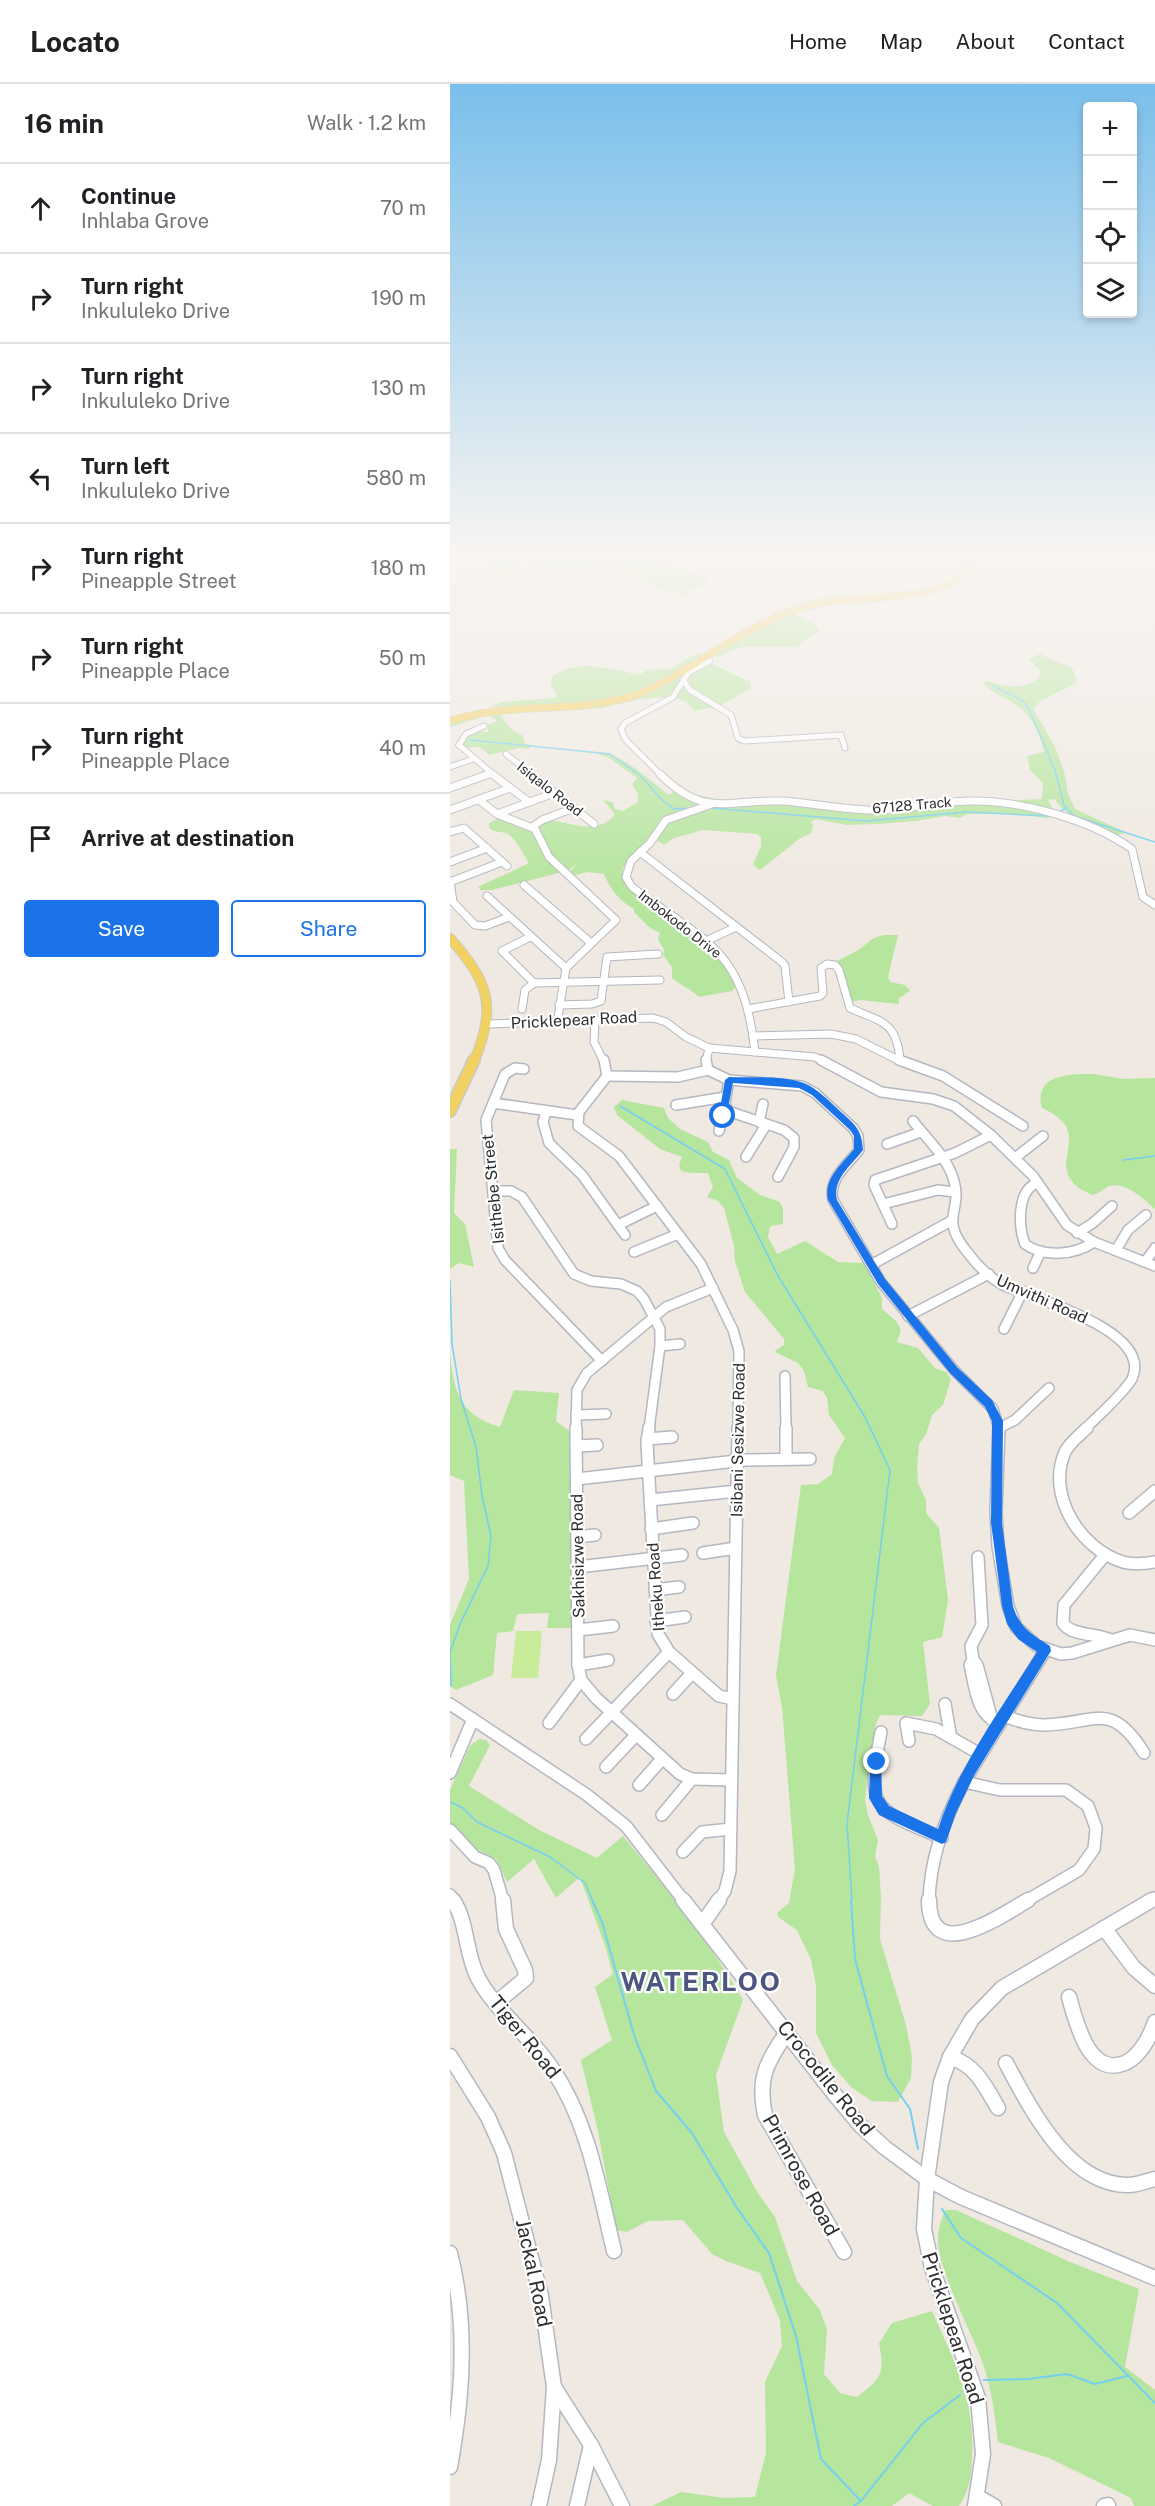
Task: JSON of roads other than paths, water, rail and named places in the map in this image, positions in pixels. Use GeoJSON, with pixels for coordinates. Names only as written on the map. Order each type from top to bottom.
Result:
{"type":"FeatureCollection","features":[{"type":"Feature","properties":{"kind":"main road"},"geometry":{"type":"LineString","coordinates":[[450,721],[493,709],[588,705],[622,699],[660,684],[698,664]]}},
{"type":"Feature","properties":{"kind":"main road"},"geometry":{"type":"LineString","coordinates":[[450,938],[467,955],[480,974],[487,994],[488,1024],[479,1051],[450,1112]]}},
{"type":"Feature","properties":{"kind":"street"},"geometry":{"type":"LineString","coordinates":[[700,664],[683,680],[690,690],[731,715],[738,738],[744,741],[841,735],[845,748]]}},
{"type":"Feature","properties":{"kind":"street","name":"67128 Track"},"geometry":{"type":"LineString","coordinates":[[683,680],[673,697],[625,723],[621,729],[622,736],[671,786],[692,798],[712,804],[781,801],[876,810],[974,800],[1043,810],[1082,822],[1127,843],[1135,856],[1143,897],[1155,905]]}},
{"type":"Feature","properties":{"kind":"street"},"geometry":{"type":"LineString","coordinates":[[459,746],[466,734],[484,726]]}},
{"type":"Feature","properties":{"kind":"street"},"geometry":{"type":"LineString","coordinates":[[452,747],[459,746]]}},
{"type":"Feature","properties":{"kind":"street"},"geometry":{"type":"LineString","coordinates":[[459,746],[472,759],[529,802]]}},
{"type":"Feature","properties":{"kind":"street","name":"Isiqalo Road"},"geometry":{"type":"LineString","coordinates":[[506,754],[594,824]]}},
{"type":"Feature","properties":{"kind":"street"},"geometry":{"type":"LineString","coordinates":[[450,767],[472,759]]}},
{"type":"Feature","properties":{"kind":"street"},"geometry":{"type":"LineString","coordinates":[[450,788],[491,773]]}},
{"type":"Feature","properties":{"kind":"street"},"geometry":{"type":"LineString","coordinates":[[450,810],[510,788]]}},
{"type":"Feature","properties":{"kind":"street"},"geometry":{"type":"LineString","coordinates":[[497,814],[554,793]]}},
{"type":"Feature","properties":{"kind":"street"},"geometry":{"type":"LineString","coordinates":[[479,800],[497,814],[532,827],[540,835],[549,857],[616,920],[566,968],[557,1023]]}},
{"type":"Feature","properties":{"kind":"street","name":"Imbokodo Drive"},"geometry":{"type":"LineString","coordinates":[[712,804],[669,818],[628,867],[628,882],[653,904],[706,941],[731,966],[740,982],[748,1008],[755,1052]]}},
{"type":"Feature","properties":{"kind":"street"},"geometry":{"type":"LineString","coordinates":[[532,827],[542,820],[574,808]]}},
{"type":"Feature","properties":{"kind":"street"},"geometry":{"type":"LineString","coordinates":[[450,832],[471,824]]}},
{"type":"Feature","properties":{"kind":"street"},"geometry":{"type":"LineString","coordinates":[[464,828],[505,864],[450,881],[453,902],[475,925],[485,926],[509,917]]}},
{"type":"Feature","properties":{"kind":"street"},"geometry":{"type":"LineString","coordinates":[[450,862],[487,848]]}},
{"type":"Feature","properties":{"kind":"street"},"geometry":{"type":"LineString","coordinates":[[640,852],[783,964],[789,1002]]}},
{"type":"Feature","properties":{"kind":"street"},"geometry":{"type":"LineString","coordinates":[[524,885],[591,943]]}},
{"type":"Feature","properties":{"kind":"street"},"geometry":{"type":"LineString","coordinates":[[487,896],[566,968]]}},
{"type":"Feature","properties":{"kind":"street"},"geometry":{"type":"LineString","coordinates":[[706,941],[736,927]]}},
{"type":"Feature","properties":{"kind":"street"},"geometry":{"type":"LineString","coordinates":[[530,937],[502,951],[534,983]]}},
{"type":"Feature","properties":{"kind":"street"},"geometry":{"type":"LineString","coordinates":[[559,1005],[598,1003],[602,999],[607,957],[658,954]]}},
{"type":"Feature","properties":{"kind":"street"},"geometry":{"type":"LineString","coordinates":[[748,1008],[822,994],[821,968],[827,964],[835,964],[839,970],[850,1008],[874,1015],[888,1025],[894,1034],[900,1060]]}},
{"type":"Feature","properties":{"kind":"street"},"geometry":{"type":"LineString","coordinates":[[522,1009],[525,990],[534,983],[660,980]]}},
{"type":"Feature","properties":{"kind":"street","name":"Pricklepear Road"},"geometry":{"type":"LineString","coordinates":[[488,1024],[595,1022],[638,1017],[653,1018],[666,1022],[686,1037],[710,1048],[815,1057],[881,1092],[943,1101],[965,1112],[1015,1158],[1038,1183],[1059,1216],[1077,1233],[1155,1266]]}},
{"type":"Feature","properties":{"kind":"street"},"geometry":{"type":"LineString","coordinates":[[492,1103],[577,1115],[607,1076],[606,1065],[594,1042],[595,1022]]}},
{"type":"Feature","properties":{"kind":"street"},"geometry":{"type":"LineString","coordinates":[[753,1036],[839,1034],[856,1039],[900,1060],[943,1076],[1010,1120],[1023,1126]]}},
{"type":"Feature","properties":{"kind":"street"},"geometry":{"type":"LineString","coordinates":[[708,1070],[706,1060],[710,1048]]}},
{"type":"Feature","properties":{"kind":"street","name":"Isithebe Street"},"geometry":{"type":"LineString","coordinates":[[524,1069],[515,1068],[505,1074],[485,1125],[498,1243],[502,1256],[602,1361]]}},
{"type":"Feature","properties":{"kind":"street"},"geometry":{"type":"LineString","coordinates":[[607,1076],[678,1077],[708,1070],[729,1080],[802,1086],[820,1097],[856,1131],[860,1141],[859,1150],[834,1180],[831,1195],[871,1265],[908,1317],[954,1370],[989,1404],[999,1428],[996,1523],[1012,1620],[1022,1635],[1045,1651],[1072,1653],[1130,1635],[1155,1640]]}},
{"type":"Feature","properties":{"kind":"street"},"geometry":{"type":"LineString","coordinates":[[728,1111],[725,1097],[729,1080]]}},
{"type":"Feature","properties":{"kind":"street"},"geometry":{"type":"LineString","coordinates":[[676,1106],[725,1097]]}},
{"type":"Feature","properties":{"kind":"street"},"geometry":{"type":"LineString","coordinates":[[746,1157],[763,1123],[763,1104]]}},
{"type":"Feature","properties":{"kind":"street"},"geometry":{"type":"LineString","coordinates":[[728,1111],[788,1132],[795,1141],[792,1152],[778,1177]]}},
{"type":"Feature","properties":{"kind":"street"},"geometry":{"type":"LineString","coordinates":[[719,1131],[722,1118],[728,1111]]}},
{"type":"Feature","properties":{"kind":"street"},"geometry":{"type":"LineString","coordinates":[[546,1112],[543,1122],[549,1143],[582,1175],[625,1235]]}},
{"type":"Feature","properties":{"kind":"street","name":"Isibani Sesizwe Road"},"geometry":{"type":"LineString","coordinates":[[577,1115],[580,1130],[619,1156],[700,1264],[738,1344],[738,1461],[728,1882],[719,1902],[703,1923]]}},
{"type":"Feature","properties":{"kind":"street"},"geometry":{"type":"LineString","coordinates":[[871,1265],[951,1221],[955,1192],[952,1177],[913,1121]]}},
{"type":"Feature","properties":{"kind":"street"},"geometry":{"type":"LineString","coordinates":[[887,1144],[921,1132]]}},
{"type":"Feature","properties":{"kind":"street"},"geometry":{"type":"LineString","coordinates":[[892,1224],[874,1183],[876,1179],[961,1151],[991,1136]]}},
{"type":"Feature","properties":{"kind":"street"},"geometry":{"type":"LineString","coordinates":[[1015,1158],[1043,1136]]}},
{"type":"Feature","properties":{"kind":"street"},"geometry":{"type":"LineString","coordinates":[[1038,1183],[1025,1192],[1021,1236],[1027,1246],[1041,1251],[1081,1250],[1094,1242]]}},
{"type":"Feature","properties":{"kind":"street"},"geometry":{"type":"LineString","coordinates":[[883,1204],[938,1190],[955,1192]]}},
{"type":"Feature","properties":{"kind":"street","name":"Itheku Road"},"geometry":{"type":"LineString","coordinates":[[494,1191],[511,1191],[522,1197],[574,1274],[585,1280],[621,1284],[634,1289],[644,1299],[655,1317],[660,1329],[660,1346],[647,1438],[656,1621],[659,1638],[669,1652],[719,1696],[733,1699]]}},
{"type":"Feature","properties":{"kind":"street"},"geometry":{"type":"LineString","coordinates":[[618,1225],[657,1206]]}},
{"type":"Feature","properties":{"kind":"street"},"geometry":{"type":"LineString","coordinates":[[1077,1233],[1093,1223],[1112,1206]]}},
{"type":"Feature","properties":{"kind":"street"},"geometry":{"type":"LineString","coordinates":[[1116,1250],[1124,1234],[1139,1218],[1146,1215]]}},
{"type":"Feature","properties":{"kind":"street","name":"Umvithi Road"},"geometry":{"type":"LineString","coordinates":[[951,1221],[956,1238],[989,1274],[1001,1283],[1063,1305],[1124,1342],[1132,1350],[1136,1360],[1136,1370],[1132,1379],[1069,1446],[1063,1463],[1061,1495],[1065,1508],[1076,1526],[1105,1555],[1125,1564],[1139,1565],[1155,1562]]}},
{"type":"Feature","properties":{"kind":"street"},"geometry":{"type":"LineString","coordinates":[[634,1252],[678,1234]]}},
{"type":"Feature","properties":{"kind":"street"},"geometry":{"type":"LineString","coordinates":[[1145,1262],[1155,1248]]}},
{"type":"Feature","properties":{"kind":"street"},"geometry":{"type":"LineString","coordinates":[[1033,1268],[1041,1251]]}},
{"type":"Feature","properties":{"kind":"street"},"geometry":{"type":"LineString","coordinates":[[908,1317],[989,1274]]}},
{"type":"Feature","properties":{"kind":"street","name":"Sakhisizwe Road"},"geometry":{"type":"LineString","coordinates":[[581,1680],[578,1665],[576,1415],[578,1386],[584,1376],[669,1305],[713,1288]]}},
{"type":"Feature","properties":{"kind":"street"},"geometry":{"type":"LineString","coordinates":[[1004,1329],[1023,1291]]}},
{"type":"Feature","properties":{"kind":"street"},"geometry":{"type":"LineString","coordinates":[[660,1346],[680,1344]]}},
{"type":"Feature","properties":{"kind":"street"},"geometry":{"type":"LineString","coordinates":[[785,1376],[786,1459]]}},
{"type":"Feature","properties":{"kind":"street"},"geometry":{"type":"LineString","coordinates":[[999,1428],[1015,1420],[1049,1388]]}},
{"type":"Feature","properties":{"kind":"street"},"geometry":{"type":"LineString","coordinates":[[576,1415],[606,1414]]}},
{"type":"Feature","properties":{"kind":"street"},"geometry":{"type":"LineString","coordinates":[[647,1438],[672,1437]]}},
{"type":"Feature","properties":{"kind":"street"},"geometry":{"type":"LineString","coordinates":[[576,1446],[597,1444]]}},
{"type":"Feature","properties":{"kind":"street"},"geometry":{"type":"LineString","coordinates":[[577,1479],[738,1461],[810,1459]]}},
{"type":"Feature","properties":{"kind":"street"},"geometry":{"type":"LineString","coordinates":[[650,1500],[737,1491]]}},
{"type":"Feature","properties":{"kind":"street"},"geometry":{"type":"LineString","coordinates":[[1129,1513],[1155,1491]]}},
{"type":"Feature","properties":{"kind":"street"},"geometry":{"type":"LineString","coordinates":[[651,1529],[693,1523]]}},
{"type":"Feature","properties":{"kind":"street"},"geometry":{"type":"LineString","coordinates":[[577,1538],[595,1535]]}},
{"type":"Feature","properties":{"kind":"street"},"geometry":{"type":"LineString","coordinates":[[703,1553],[736,1548]]}},
{"type":"Feature","properties":{"kind":"street"},"geometry":{"type":"LineString","coordinates":[[578,1567],[682,1555]]}},
{"type":"Feature","properties":{"kind":"street"},"geometry":{"type":"LineString","coordinates":[[1105,1555],[1064,1605],[1062,1616],[1065,1625],[1074,1633],[1095,1633],[1112,1640]]}},
{"type":"Feature","properties":{"kind":"street"},"geometry":{"type":"LineString","coordinates":[[978,1557],[982,1625],[972,1646],[973,1660],[970,1665],[980,1704],[989,1719],[1032,1726],[1101,1717],[1115,1719],[1133,1732],[1144,1753]]}},
{"type":"Feature","properties":{"kind":"street"},"geometry":{"type":"LineString","coordinates":[[655,1590],[679,1587]]}},
{"type":"Feature","properties":{"kind":"street"},"geometry":{"type":"LineString","coordinates":[[656,1621],[684,1617]]}},
{"type":"Feature","properties":{"kind":"street"},"geometry":{"type":"LineString","coordinates":[[579,1630],[613,1626]]}},
{"type":"Feature","properties":{"kind":"street"},"geometry":{"type":"LineString","coordinates":[[964,1782],[992,1790],[1052,1789],[1071,1792],[1084,1801],[1092,1813],[1096,1828],[1094,1849],[1079,1870],[983,1926],[969,1932],[952,1934],[945,1932],[936,1924],[929,1909],[931,1875],[950,1812],[964,1782],[999,1719],[1045,1651]]}},
{"type":"Feature","properties":{"kind":"street"},"geometry":{"type":"LineString","coordinates":[[586,1738],[669,1652]]}},
{"type":"Feature","properties":{"kind":"street"},"geometry":{"type":"LineString","coordinates":[[578,1665],[608,1660]]}},
{"type":"Feature","properties":{"kind":"street"},"geometry":{"type":"LineString","coordinates":[[673,1694],[692,1672]]}},
{"type":"Feature","properties":{"kind":"street"},"geometry":{"type":"LineString","coordinates":[[549,1723],[581,1680],[610,1711],[680,1774],[692,1779],[731,1780]]}},
{"type":"Feature","properties":{"kind":"street","name":"Crocodile Road"},"geometry":{"type":"LineString","coordinates":[[450,1704],[587,1795],[626,1826],[861,2126],[884,2147],[927,2179],[961,2197],[1155,2278]]}},
{"type":"Feature","properties":{"kind":"street"},"geometry":{"type":"LineString","coordinates":[[945,1704],[950,1734]]}},
{"type":"Feature","properties":{"kind":"street"},"geometry":{"type":"LineString","coordinates":[[450,1773],[473,1719]]}},
{"type":"Feature","properties":{"kind":"street"},"geometry":{"type":"LineString","coordinates":[[909,1741],[906,1722],[917,1723],[950,1734],[980,1754]]}},
{"type":"Feature","properties":{"kind":"street"},"geometry":{"type":"LineString","coordinates":[[881,1732],[874,1778],[875,1798],[884,1811],[942,1838]]}},
{"type":"Feature","properties":{"kind":"street"},"geometry":{"type":"LineString","coordinates":[[606,1767],[636,1735]]}},
{"type":"Feature","properties":{"kind":"street"},"geometry":{"type":"LineString","coordinates":[[639,1785],[662,1759]]}},
{"type":"Feature","properties":{"kind":"street"},"geometry":{"type":"LineString","coordinates":[[662,1815],[692,1779]]}},
{"type":"Feature","properties":{"kind":"street"},"geometry":{"type":"LineString","coordinates":[[683,1852],[706,1828],[731,1829]]}},
{"type":"Feature","properties":{"kind":"street"},"geometry":{"type":"LineString","coordinates":[[450,1830],[475,1857],[489,1863],[494,1870],[502,1893],[506,1929],[525,1970],[526,1978],[496,2003]]}},
{"type":"Feature","properties":{"kind":"street","name":"Tiger Road"},"geometry":{"type":"LineString","coordinates":[[450,1895],[461,1916],[471,1961],[480,1980],[496,2003],[540,2052],[565,2088],[590,2152],[614,2251]]}},
{"type":"Feature","properties":{"kind":"street","name":"Pricklepear Road"},"geometry":{"type":"LineString","coordinates":[[977,2501],[983,2454],[979,2406],[973,2379],[939,2288],[926,2244],[924,2209],[927,2179],[938,2099],[950,2057],[972,2019],[1002,1988],[1155,1898]]}},
{"type":"Feature","properties":{"kind":"street"},"geometry":{"type":"LineString","coordinates":[[1104,1928],[1134,1968],[1155,1986]]}},
{"type":"Feature","properties":{"kind":"street"},"geometry":{"type":"LineString","coordinates":[[1069,1996],[1086,2046],[1096,2058],[1108,2066],[1120,2066],[1134,2057],[1149,2037],[1155,2022]]}},
{"type":"Feature","properties":{"kind":"street","name":"Primrose Road"},"geometry":{"type":"LineString","coordinates":[[787,2032],[763,2071],[759,2088],[761,2102],[765,2115],[844,2252]]}},
{"type":"Feature","properties":{"kind":"street","name":"Jackal Road"},"geometry":{"type":"LineString","coordinates":[[450,2056],[488,2117],[504,2153],[541,2296],[554,2387],[549,2460],[539,2506]]}},
{"type":"Feature","properties":{"kind":"street"},"geometry":{"type":"LineString","coordinates":[[950,2057],[963,2060],[973,2068],[998,2108]]}},
{"type":"Feature","properties":{"kind":"street"},"geometry":{"type":"LineString","coordinates":[[1006,2063],[1043,2129],[1061,2151],[1080,2167],[1117,2184],[1133,2185],[1155,2179]]}},
{"type":"Feature","properties":{"kind":"street"},"geometry":{"type":"LineString","coordinates":[[450,2253],[458,2286],[462,2346],[450,2467]]}},
{"type":"Feature","properties":{"kind":"street"},"geometry":{"type":"LineString","coordinates":[[554,2387],[591,2445],[622,2506]]}},
{"type":"Feature","properties":{"kind":"street"},"geometry":{"type":"LineString","coordinates":[[577,2506],[591,2445]]}},
{"type":"Feature","properties":{"kind":"street"},"geometry":{"type":"LineString","coordinates":[[977,2501],[994,2506]]}},
{"type":"Feature","properties":{"kind":"waterway"},"geometry":{"type":"LineString","coordinates":[[993,686],[1022,700],[1029,709],[1055,770],[1064,805],[1074,816],[1155,842]]}},
{"type":"Feature","properties":{"kind":"waterway"},"geometry":{"type":"LineString","coordinates":[[470,740],[610,754],[641,776],[661,799],[674,809],[691,808]]}},
{"type":"Feature","properties":{"kind":"waterway"},"geometry":{"type":"LineString","coordinates":[[710,808],[866,821],[967,812],[1049,816]]}},
{"type":"Feature","properties":{"kind":"waterway"},"geometry":{"type":"LineString","coordinates":[[1059,812],[1066,808]]}},
{"type":"Feature","properties":{"kind":"waterway"},"geometry":{"type":"LineString","coordinates":[[620,1106],[725,1169],[778,1276],[865,1417],[890,1470],[847,1824],[852,1901]]}},
{"type":"Feature","properties":{"kind":"waterway"},"geometry":{"type":"LineString","coordinates":[[1123,1160],[1155,1156]]}},
{"type":"Feature","properties":{"kind":"waterway"},"geometry":{"type":"LineString","coordinates":[[450,1280],[452,1344],[461,1399],[476,1447],[482,1496],[491,1536],[488,1566],[461,1622],[450,1652],[451,1686]]}},
{"type":"Feature","properties":{"kind":"waterway"},"geometry":{"type":"LineString","coordinates":[[450,1802],[463,1808],[477,1822],[550,1857],[585,1883],[593,1901]]}},
{"type":"Feature","properties":{"kind":"waterway"},"geometry":{"type":"LineString","coordinates":[[592,1900],[602,1922],[634,2035],[656,2091],[692,2133],[737,2208],[769,2253],[796,2336],[821,2459],[861,2501]]}},
{"type":"Feature","properties":{"kind":"waterway"},"geometry":{"type":"LineString","coordinates":[[851,1900],[855,1959],[887,2076],[910,2109],[918,2149]]}},
{"type":"Feature","properties":{"kind":"waterway"},"geometry":{"type":"LineString","coordinates":[[942,2209],[961,2238],[1057,2303],[1155,2403]]}},
{"type":"Feature","properties":{"kind":"waterway"},"geometry":{"type":"LineString","coordinates":[[984,2380],[1028,2379],[1067,2374],[1095,2384],[1127,2376]]}},
{"type":"Feature","properties":{"kind":"waterway"},"geometry":{"type":"LineString","coordinates":[[861,2501],[923,2423],[960,2395]]}},
{"type":"Feature","properties":{"kind":"waterway"},"geometry":{"type":"LineString","coordinates":[[854,2506],[861,2501]]}},
{"type":"Feature","properties":{"kind":"district","name":"WATERLOO"},"geometry":{"type":"Point","coordinates":[701,1981]}}]}
